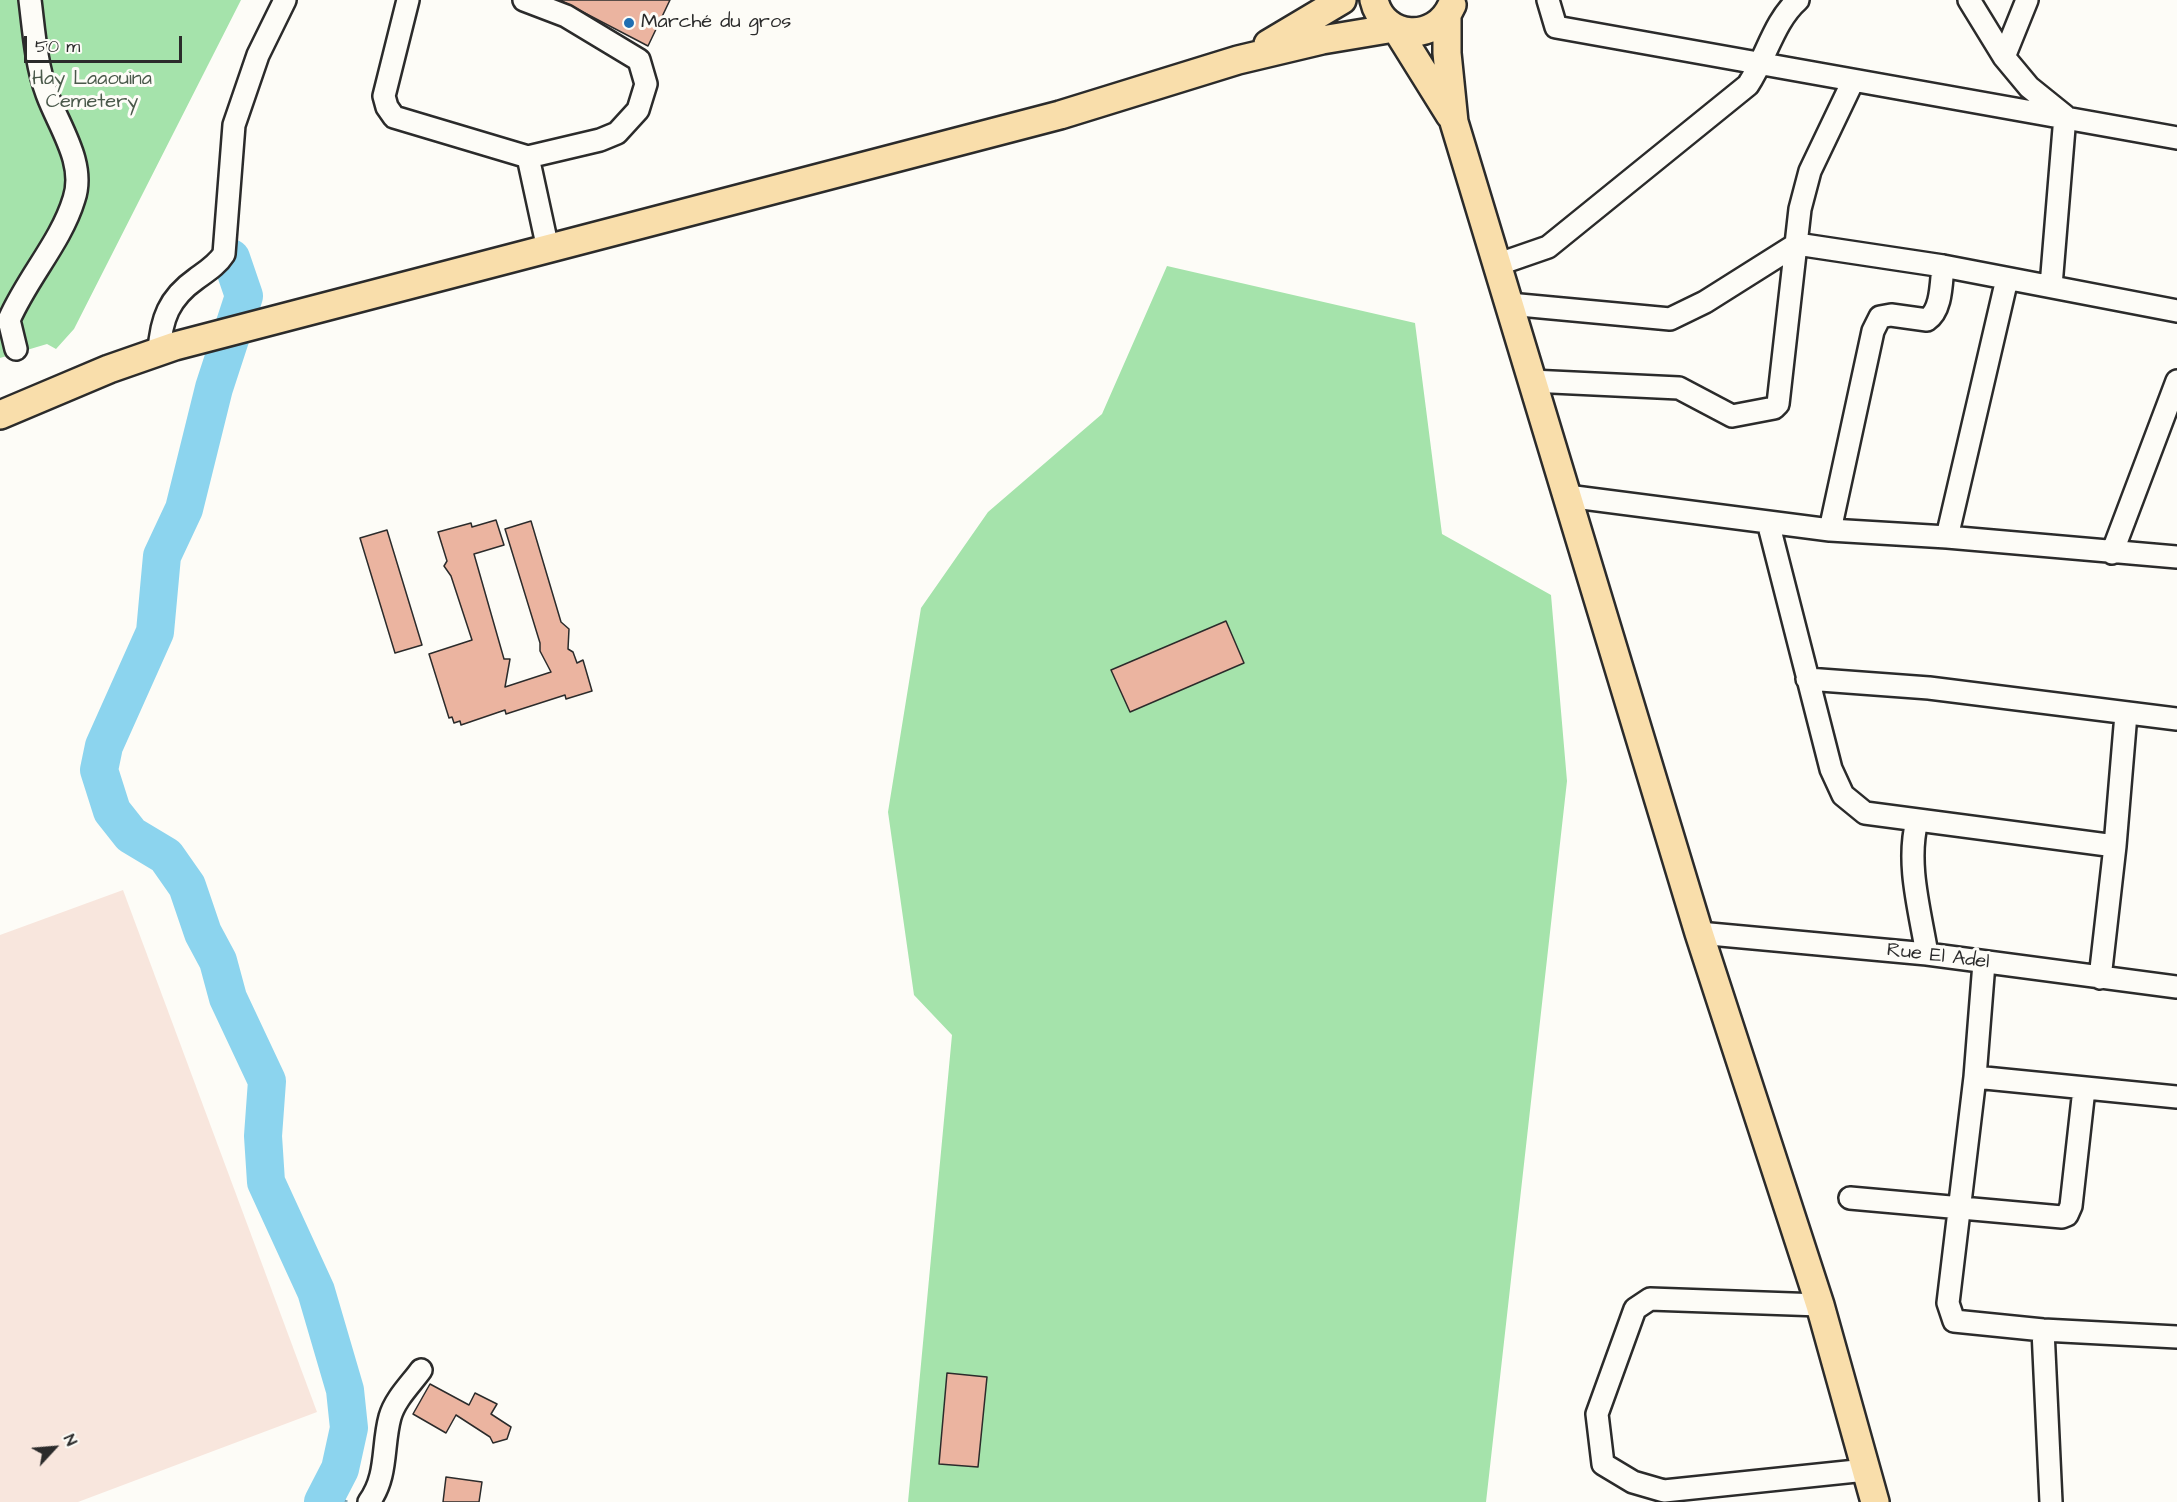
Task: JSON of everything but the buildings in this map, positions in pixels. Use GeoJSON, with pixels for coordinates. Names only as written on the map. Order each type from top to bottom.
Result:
{"type":"FeatureCollection","features":[{"type":"Feature","properties":{"kind":"main road"},"geometry":{"type":"LineString","coordinates":[[1238,60],[1342,0]]}},
{"type":"Feature","properties":{"kind":"main road"},"geometry":{"type":"LineString","coordinates":[[1374,0],[1383,20],[1395,29],[1454,122]]}},
{"type":"Feature","properties":{"kind":"main road"},"geometry":{"type":"LineString","coordinates":[[0,415],[110,369],[167,349],[1060,115],[1238,60],[1322,40],[1395,29],[1419,33],[1440,23],[1453,5]]}},
{"type":"Feature","properties":{"kind":"main road"},"geometry":{"type":"LineString","coordinates":[[1453,5],[1447,52],[1454,122],[1699,933],[1820,1305],[1875,1502]]}},
{"type":"Feature","properties":{"kind":"street"},"geometry":{"type":"LineString","coordinates":[[16,349],[5,321],[75,196],[76,172],[69,144],[47,95],[36,54],[30,0]]}},
{"type":"Feature","properties":{"kind":"street"},"geometry":{"type":"LineString","coordinates":[[167,349],[161,326],[166,311],[181,290],[218,263],[224,254],[234,125],[250,74],[285,0]]}},
{"type":"Feature","properties":{"kind":"street"},"geometry":{"type":"LineString","coordinates":[[408,0],[384,96],[387,107],[394,117],[528,158],[600,140],[617,133],[638,110],[646,84],[639,60],[566,16],[524,0]]}},
{"type":"Feature","properties":{"kind":"street"},"geometry":{"type":"LineString","coordinates":[[1548,0],[1556,27],[1853,81],[2065,116],[2177,138]]}},
{"type":"Feature","properties":{"kind":"street"},"geometry":{"type":"LineString","coordinates":[[1496,265],[1548,247],[1748,85],[1762,64],[1786,10],[1798,0]]}},
{"type":"Feature","properties":{"kind":"street"},"geometry":{"type":"LineString","coordinates":[[1969,0],[2004,57],[2029,87],[2065,116]]}},
{"type":"Feature","properties":{"kind":"street"},"geometry":{"type":"LineString","coordinates":[[2004,57],[2027,0]]}},
{"type":"Feature","properties":{"kind":"street"},"geometry":{"type":"LineString","coordinates":[[1531,381],[1679,388],[1732,416],[1774,408],[1778,404],[1800,209],[1810,171],[1853,81]]}},
{"type":"Feature","properties":{"kind":"street"},"geometry":{"type":"LineString","coordinates":[[2051,286],[2065,116]]}},
{"type":"Feature","properties":{"kind":"street"},"geometry":{"type":"LineString","coordinates":[[528,158],[548,249]]}},
{"type":"Feature","properties":{"kind":"street"},"geometry":{"type":"LineString","coordinates":[[1509,304],[1670,319],[1705,302],[1797,244],[1944,266],[2177,311]]}},
{"type":"Feature","properties":{"kind":"street"},"geometry":{"type":"LineString","coordinates":[[1830,530],[1873,331],[1880,318],[1891,315],[1927,320],[1930,318],[1936,312],[1944,266]]}},
{"type":"Feature","properties":{"kind":"street"},"geometry":{"type":"LineString","coordinates":[[1947,537],[2007,279]]}},
{"type":"Feature","properties":{"kind":"street"},"geometry":{"type":"LineString","coordinates":[[2112,552],[2171,417],[2177,381]]}},
{"type":"Feature","properties":{"kind":"street"},"geometry":{"type":"LineString","coordinates":[[1567,496],[1830,530],[1947,537],[2177,557]]}},
{"type":"Feature","properties":{"kind":"street"},"geometry":{"type":"LineString","coordinates":[[1768,522],[1831,770],[1844,795],[1865,813],[2115,846]]}},
{"type":"Feature","properties":{"kind":"street"},"geometry":{"type":"LineString","coordinates":[[1807,679],[1929,688],[2177,719]]}},
{"type":"Feature","properties":{"kind":"street"},"geometry":{"type":"LineString","coordinates":[[2100,978],[2115,846],[2126,714]]}},
{"type":"Feature","properties":{"kind":"street"},"geometry":{"type":"LineString","coordinates":[[1917,821],[1912,838],[1912,864],[1927,954]]}},
{"type":"Feature","properties":{"kind":"street","name":"Rue El Adel"},"geometry":{"type":"LineString","coordinates":[[1699,933],[1927,954],[2177,987]]}},
{"type":"Feature","properties":{"kind":"street"},"geometry":{"type":"LineString","coordinates":[[1984,963],[1975,1077],[1948,1303],[1951,1316],[1960,1322],[2043,1330],[2177,1337]]}},
{"type":"Feature","properties":{"kind":"street"},"geometry":{"type":"LineString","coordinates":[[1975,1077],[2177,1097]]}},
{"type":"Feature","properties":{"kind":"street"},"geometry":{"type":"LineString","coordinates":[[1850,1198],[1959,1209],[2062,1217],[2067,1215],[2071,1206],[2084,1089]]}},
{"type":"Feature","properties":{"kind":"street"},"geometry":{"type":"LineString","coordinates":[[1820,1305],[1650,1299],[1635,1309],[1597,1414],[1603,1464],[1663,1496],[1866,1470]]}},
{"type":"Feature","properties":{"kind":"street"},"geometry":{"type":"LineString","coordinates":[[2043,1330],[2051,1502]]}},
{"type":"Feature","properties":{"kind":"street"},"geometry":{"type":"LineString","coordinates":[[369,1502],[378,1490],[382,1476],[394,1407],[421,1370]]}},
{"type":"Feature","properties":{"kind":"shaded area"},"geometry":{"type":"Polygon","coordinates":[[[123,890],[317,1412],[78,1502],[0,1502],[0,935],[123,890]]]}},
{"type":"Feature","properties":{"kind":"green space","name":"Hay Laaouina Cemetery"},"geometry":{"type":"Polygon","coordinates":[[[0,0],[241,0],[74,329],[56,349],[47,344],[0,358],[0,0]]]}},
{"type":"Feature","properties":{"kind":"green space"},"geometry":{"type":"Polygon","coordinates":[[[1167,266],[1415,323],[1442,534],[1551,595],[1567,781],[1486,1502],[908,1502],[952,1035],[914,995],[888,812],[921,608],[988,512],[1102,414],[1167,266]]]}},
{"type":"Feature","properties":{"kind":"water"},"geometry":{"type":"Polygon","coordinates":[[[315,1482],[347,1501],[306,1502],[313,1494],[315,1482]]]}},
{"type":"Feature","properties":{"kind":"waterway"},"geometry":{"type":"LineString","coordinates":[[231,258],[244,296],[214,388],[184,509],[162,556],[155,632],[104,746],[99,770],[112,811],[131,835],[166,856],[187,886],[203,933],[218,961],[228,998],[267,1081],[263,1136],[266,1182],[316,1291],[345,1390],[349,1428],[340,1469],[323,1502]]}},
{"type":"Feature","properties":{"kind":"place","name":"Marché du gros"},"geometry":{"type":"Point","coordinates":[629,23]}}]}
